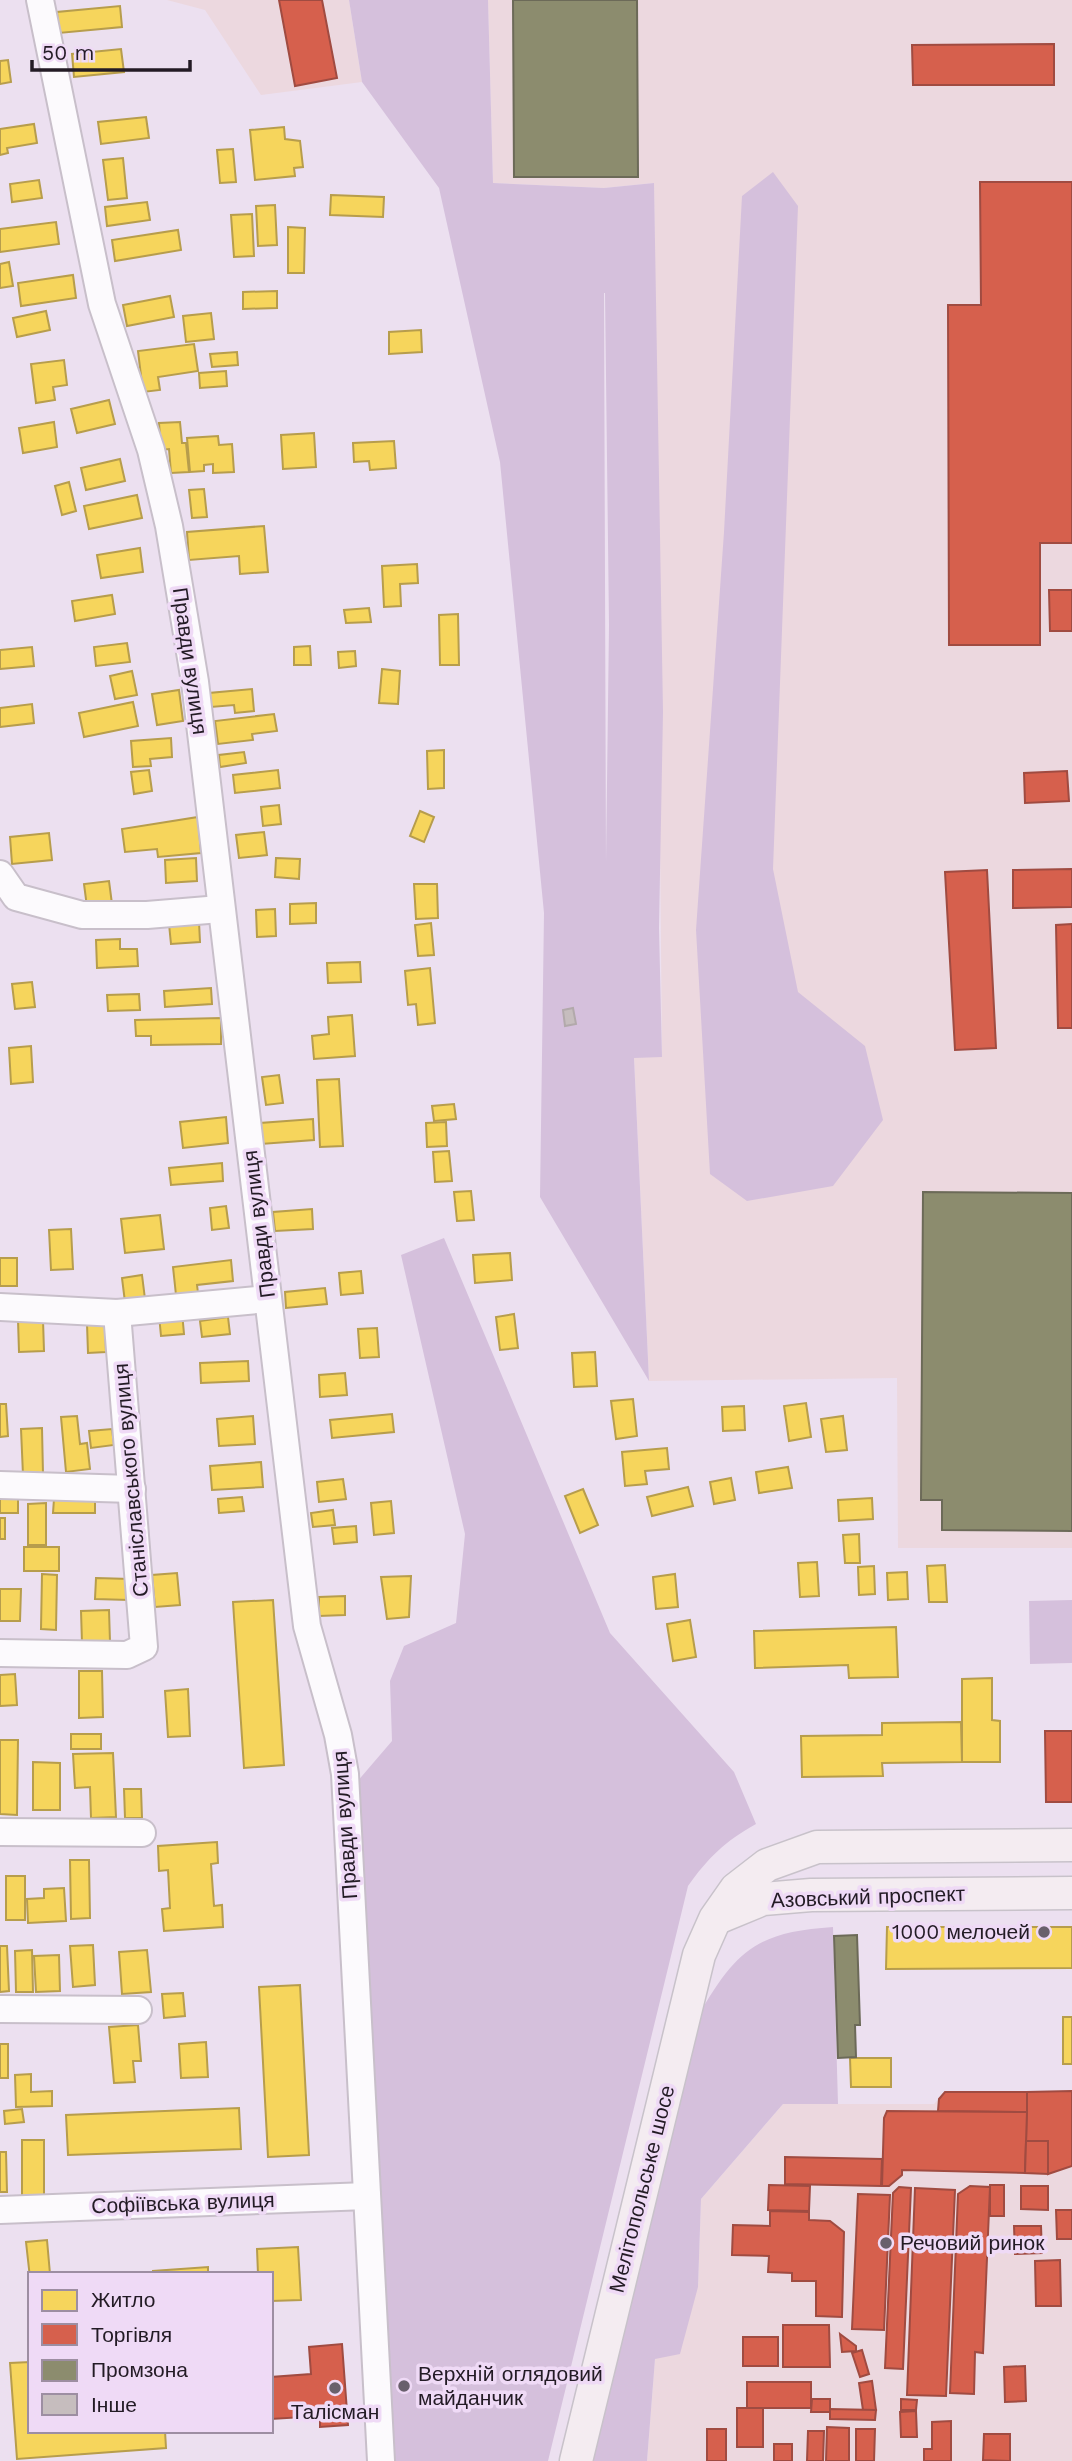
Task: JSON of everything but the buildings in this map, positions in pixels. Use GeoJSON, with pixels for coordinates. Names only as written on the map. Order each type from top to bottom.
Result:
{"type":"FeatureCollection","features":[{"type":"Feature","properties":{"kind":"main road","name":"Азовський проспект"},"geometry":{"type":"LineString","coordinates":[[715,1919],[736,1889],[767,1865],[817,1847],[1072,1845]]}},
{"type":"Feature","properties":{"kind":"main road","name":"Азовський проспект"},"geometry":{"type":"LineString","coordinates":[[715,1919],[763,1899],[811,1895],[1072,1893]]}},
{"type":"Feature","properties":{"kind":"main road","name":"Мелітопольське шосе"},"geometry":{"type":"LineString","coordinates":[[576,2461],[699,1955],[715,1919]]}},
{"type":"Feature","properties":{"kind":"street","name":"Правди вулиця"},"geometry":{"type":"LineString","coordinates":[[40,0],[102,304],[151,450],[169,526],[195,682],[307,1626],[338,1735],[345,1789],[381,2461]]}},
{"type":"Feature","properties":{"kind":"street"},"geometry":{"type":"LineString","coordinates":[[0,874],[16,897],[82,915],[147,915],[220,909]]}},
{"type":"Feature","properties":{"kind":"street"},"geometry":{"type":"LineString","coordinates":[[0,1307],[117,1313],[268,1299]]}},
{"type":"Feature","properties":{"kind":"street","name":"Станіславського вулиця"},"geometry":{"type":"LineString","coordinates":[[0,1653],[127,1656],[144,1647],[117,1313]]}},
{"type":"Feature","properties":{"kind":"street"},"geometry":{"type":"LineString","coordinates":[[0,1485],[132,1489]]}},
{"type":"Feature","properties":{"kind":"street"},"geometry":{"type":"LineString","coordinates":[[0,1832],[142,1833]]}},
{"type":"Feature","properties":{"kind":"street"},"geometry":{"type":"LineString","coordinates":[[0,2009],[138,2010]]}},
{"type":"Feature","properties":{"kind":"street","name":"Софіївська вулиця"},"geometry":{"type":"LineString","coordinates":[[0,2210],[367,2196]]}},
{"type":"Feature","properties":{"kind":"shaded area"},"geometry":{"type":"Polygon","coordinates":[[[167,0],[349,0],[362,82],[261,95],[205,10],[167,0]]]}},
{"type":"Feature","properties":{"kind":"shaded area"},"geometry":{"type":"Polygon","coordinates":[[[349,0],[488,0],[493,183],[604,188],[654,183],[663,712],[659,928],[662,1057],[634,1058],[649,1381],[540,1197],[544,913],[500,462],[439,188],[362,82],[349,0]],[[604,293],[606,863],[609,625],[605,293],[604,293]]]}},
{"type":"Feature","properties":{"kind":"shaded area"},"geometry":{"type":"Polygon","coordinates":[[[488,0],[1072,0],[1072,1548],[898,1548],[897,1378],[649,1381],[634,1057],[662,1057],[654,183],[604,188],[493,183],[488,0]]]}},
{"type":"Feature","properties":{"kind":"shaded area"},"geometry":{"type":"Polygon","coordinates":[[[773,172],[798,206],[773,869],[798,992],[865,1046],[883,1120],[833,1186],[747,1201],[710,1174],[696,930],[724,532],[742,196],[773,172]]]}},
{"type":"Feature","properties":{"kind":"shaded area"},"geometry":{"type":"Polygon","coordinates":[[[444,1238],[610,1633],[734,1772],[756,1824],[718,1851],[688,1886],[548,2461],[388,2461],[356,1783],[392,1741],[390,1681],[404,1646],[456,1623],[465,1534],[401,1255],[444,1238]]]}},
{"type":"Feature","properties":{"kind":"shaded area"},"geometry":{"type":"Polygon","coordinates":[[[1072,1600],[1072,1663],[1030,1664],[1029,1601],[1072,1600]]]}},
{"type":"Feature","properties":{"kind":"shaded area"},"geometry":{"type":"Polygon","coordinates":[[[833,1927],[838,2104],[783,2104],[701,2199],[698,2287],[680,2354],[655,2359],[647,2461],[591,2461],[698,2016],[724,1975],[751,1949],[766,1940],[785,1934],[833,1927]]]}},
{"type":"Feature","properties":{"kind":"shaded area","name":"Речовий ринок"},"geometry":{"type":"Polygon","coordinates":[[[1072,2091],[1072,2461],[647,2461],[655,2359],[698,2287],[701,2199],[783,2104],[934,2104],[945,2092],[1072,2091]]]}},
{"type":"Feature","properties":{"kind":"place","name":"1000 мелочей"},"geometry":{"type":"Point","coordinates":[1044,1932]}},
{"type":"Feature","properties":{"kind":"place","name":"Речовий ринок"},"geometry":{"type":"Point","coordinates":[886,2243]}},
{"type":"Feature","properties":{"kind":"place","name":"Верхнiй оглядовий майданчик"},"geometry":{"type":"Point","coordinates":[404,2386]}},
{"type":"Feature","properties":{"kind":"place","name":"Талісман"},"geometry":{"type":"Point","coordinates":[335,2388]}}]}
